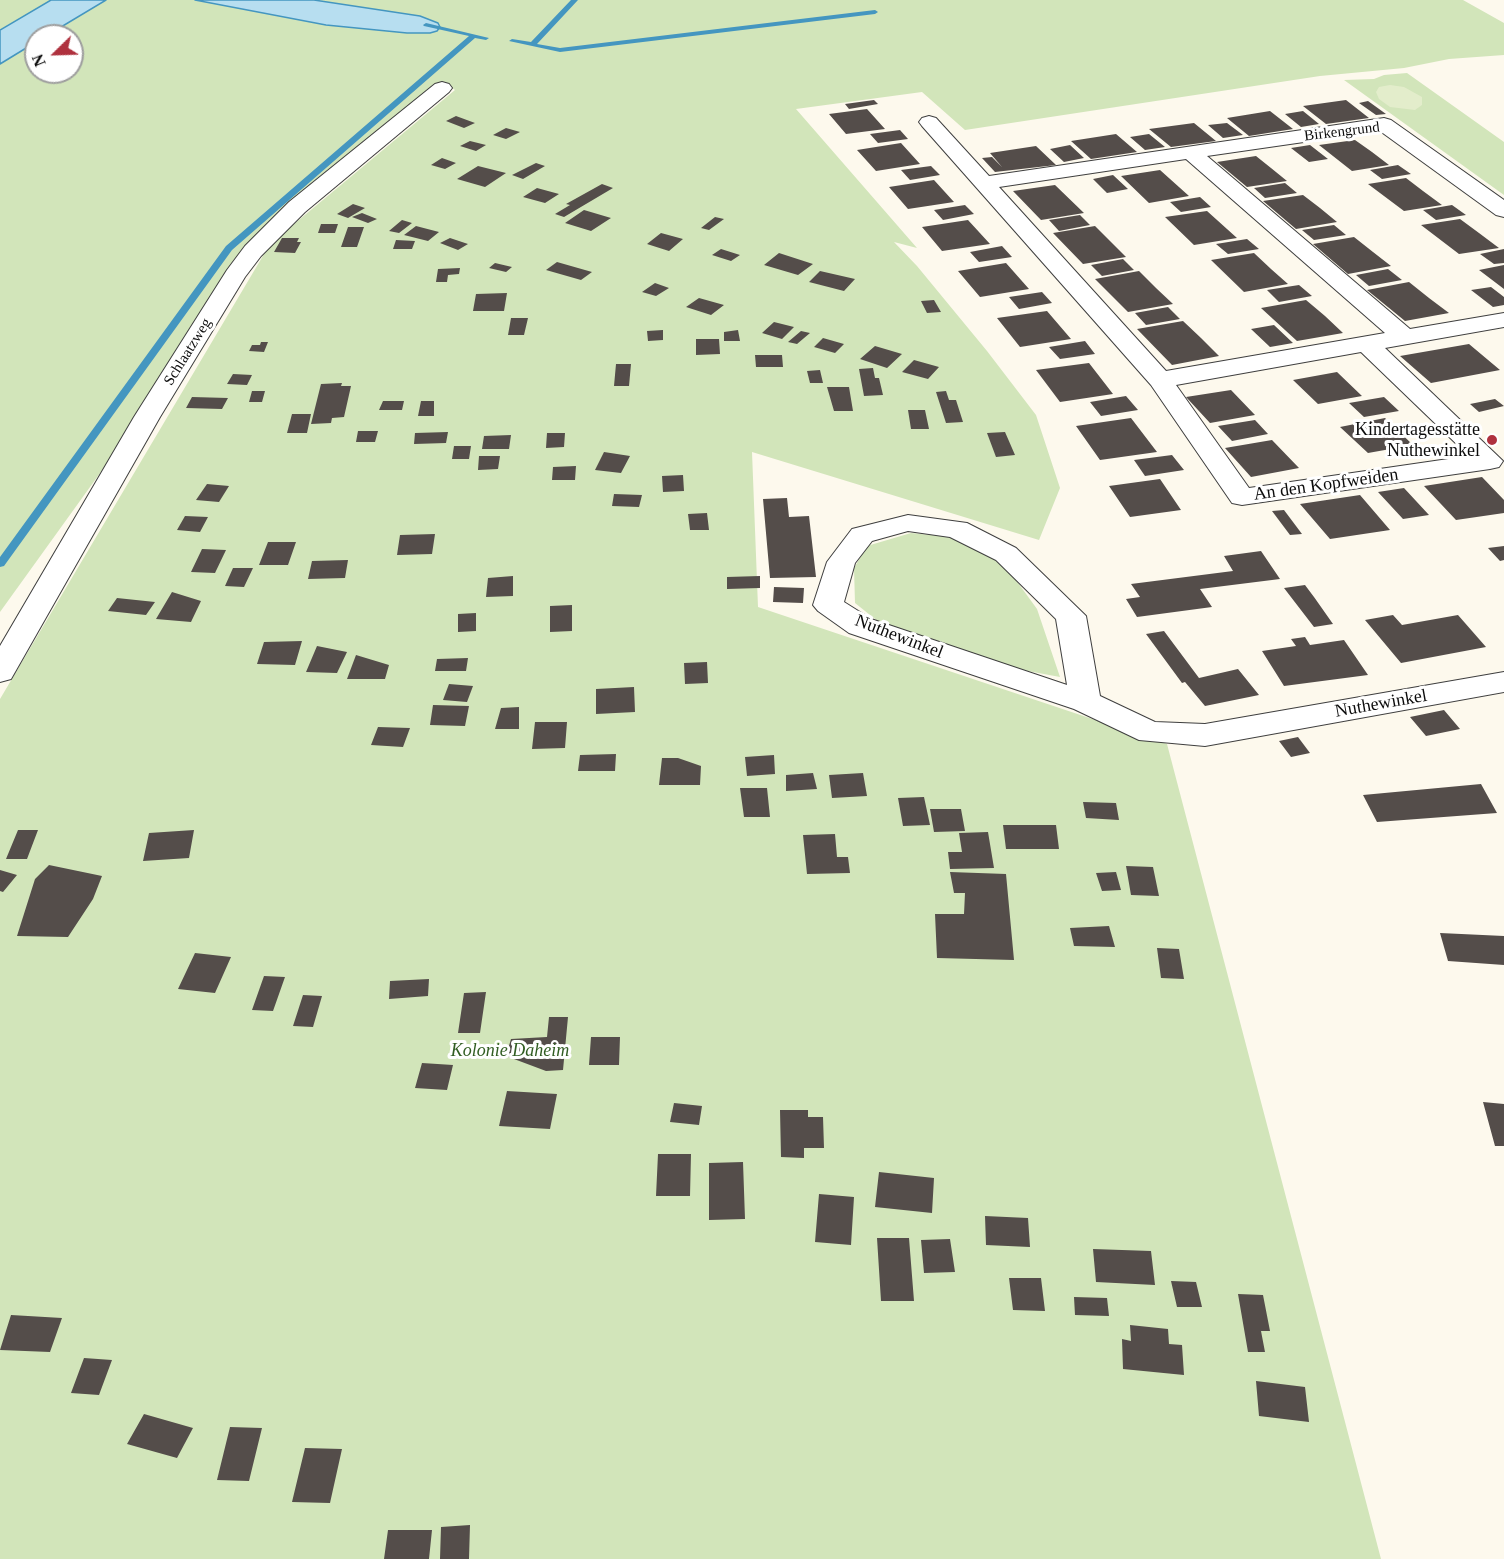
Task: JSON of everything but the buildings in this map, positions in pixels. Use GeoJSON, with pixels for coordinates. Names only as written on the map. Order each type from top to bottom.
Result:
{"type":"FeatureCollection","features":[{"type":"Feature","properties":{"kind":"street","name":"Schlaatzweg"},"geometry":{"type":"LineString","coordinates":[[1,668],[147,417],[235,275],[253,251],[297,207],[442,88]]}},
{"type":"Feature","properties":{"kind":"street","name":"An den Kopfweiden"},"geometry":{"type":"LineString","coordinates":[[929,123],[1160,380],[1242,497],[1490,461],[1366,344]]}},
{"type":"Feature","properties":{"kind":"street","name":"Birkengrund"},"geometry":{"type":"LineString","coordinates":[[984,183],[1384,124],[1504,210]]}},
{"type":"Feature","properties":{"kind":"street"},"geometry":{"type":"LineString","coordinates":[[1191,153],[1404,338]]}},
{"type":"Feature","properties":{"kind":"street"},"geometry":{"type":"LineString","coordinates":[[1160,380],[1504,320]]}},
{"type":"Feature","properties":{"kind":"street","name":"Nuthewinkel"},"geometry":{"type":"LineString","coordinates":[[1085,702],[1071,616],[1006,554],[957,529],[908,523],[862,535],[841,562],[828,605],[861,626],[1085,702],[1150,732],[1205,735],[1504,682]]}},
{"type":"Feature","properties":{"kind":"green space"},"geometry":{"type":"Polygon","coordinates":[[[0,0],[51,0],[0,30],[0,0]]]}},
{"type":"Feature","properties":{"kind":"green space","name":"Kolonie Daheim"},"geometry":{"type":"Polygon","coordinates":[[[106,0],[195,0],[326,25],[420,16],[314,0],[1463,0],[1504,23],[1504,55],[1449,59],[1404,68],[1320,76],[965,130],[922,92],[796,109],[917,248],[894,242],[917,266],[987,351],[1036,415],[1060,488],[1039,540],[752,452],[758,607],[1167,744],[1381,1559],[0,1559],[0,699],[270,244],[455,90],[444,82],[249,242],[144,412],[0,612],[0,64],[24,49],[24,84],[84,84],[84,24],[66,24],[106,0]]]}},
{"type":"Feature","properties":{"kind":"green space"},"geometry":{"type":"Polygon","coordinates":[[[1407,73],[1504,142],[1504,195],[1344,80],[1374,79],[1384,75],[1407,73]]]}},
{"type":"Feature","properties":{"kind":"green space"},"geometry":{"type":"Polygon","coordinates":[[[1390,85],[1404,87],[1422,97],[1422,105],[1415,110],[1390,107],[1379,99],[1376,92],[1379,87],[1390,85]]]}},
{"type":"Feature","properties":{"kind":"green space"},"geometry":{"type":"Polygon","coordinates":[[[911,533],[951,537],[1005,565],[1037,609],[1060,677],[1001,666],[885,627],[855,603],[854,568],[867,546],[911,533]]]}},
{"type":"Feature","properties":{"kind":"water"},"geometry":{"type":"Polygon","coordinates":[[[51,0],[106,0],[66,24],[24,24],[24,49],[0,64],[0,30],[51,0]]]}},
{"type":"Feature","properties":{"kind":"water"},"geometry":{"type":"Polygon","coordinates":[[[195,0],[314,0],[420,16],[438,23],[440,27],[437,31],[430,33],[407,33],[326,25],[195,0]]]}},
{"type":"Feature","properties":{"kind":"waterway"},"geometry":{"type":"LineString","coordinates":[[533,44],[575,0]]}},
{"type":"Feature","properties":{"kind":"waterway"},"geometry":{"type":"LineString","coordinates":[[512,41],[560,50],[875,12]]}},
{"type":"Feature","properties":{"kind":"waterway"},"geometry":{"type":"LineString","coordinates":[[426,25],[486,38]]}},
{"type":"Feature","properties":{"kind":"waterway"},"geometry":{"type":"LineString","coordinates":[[0,564],[229,248],[472,37]]}},
{"type":"Feature","properties":{"kind":"place","name":"Kindertagesstätte Nuthewinkel"},"geometry":{"type":"Point","coordinates":[1492,440]}}]}
